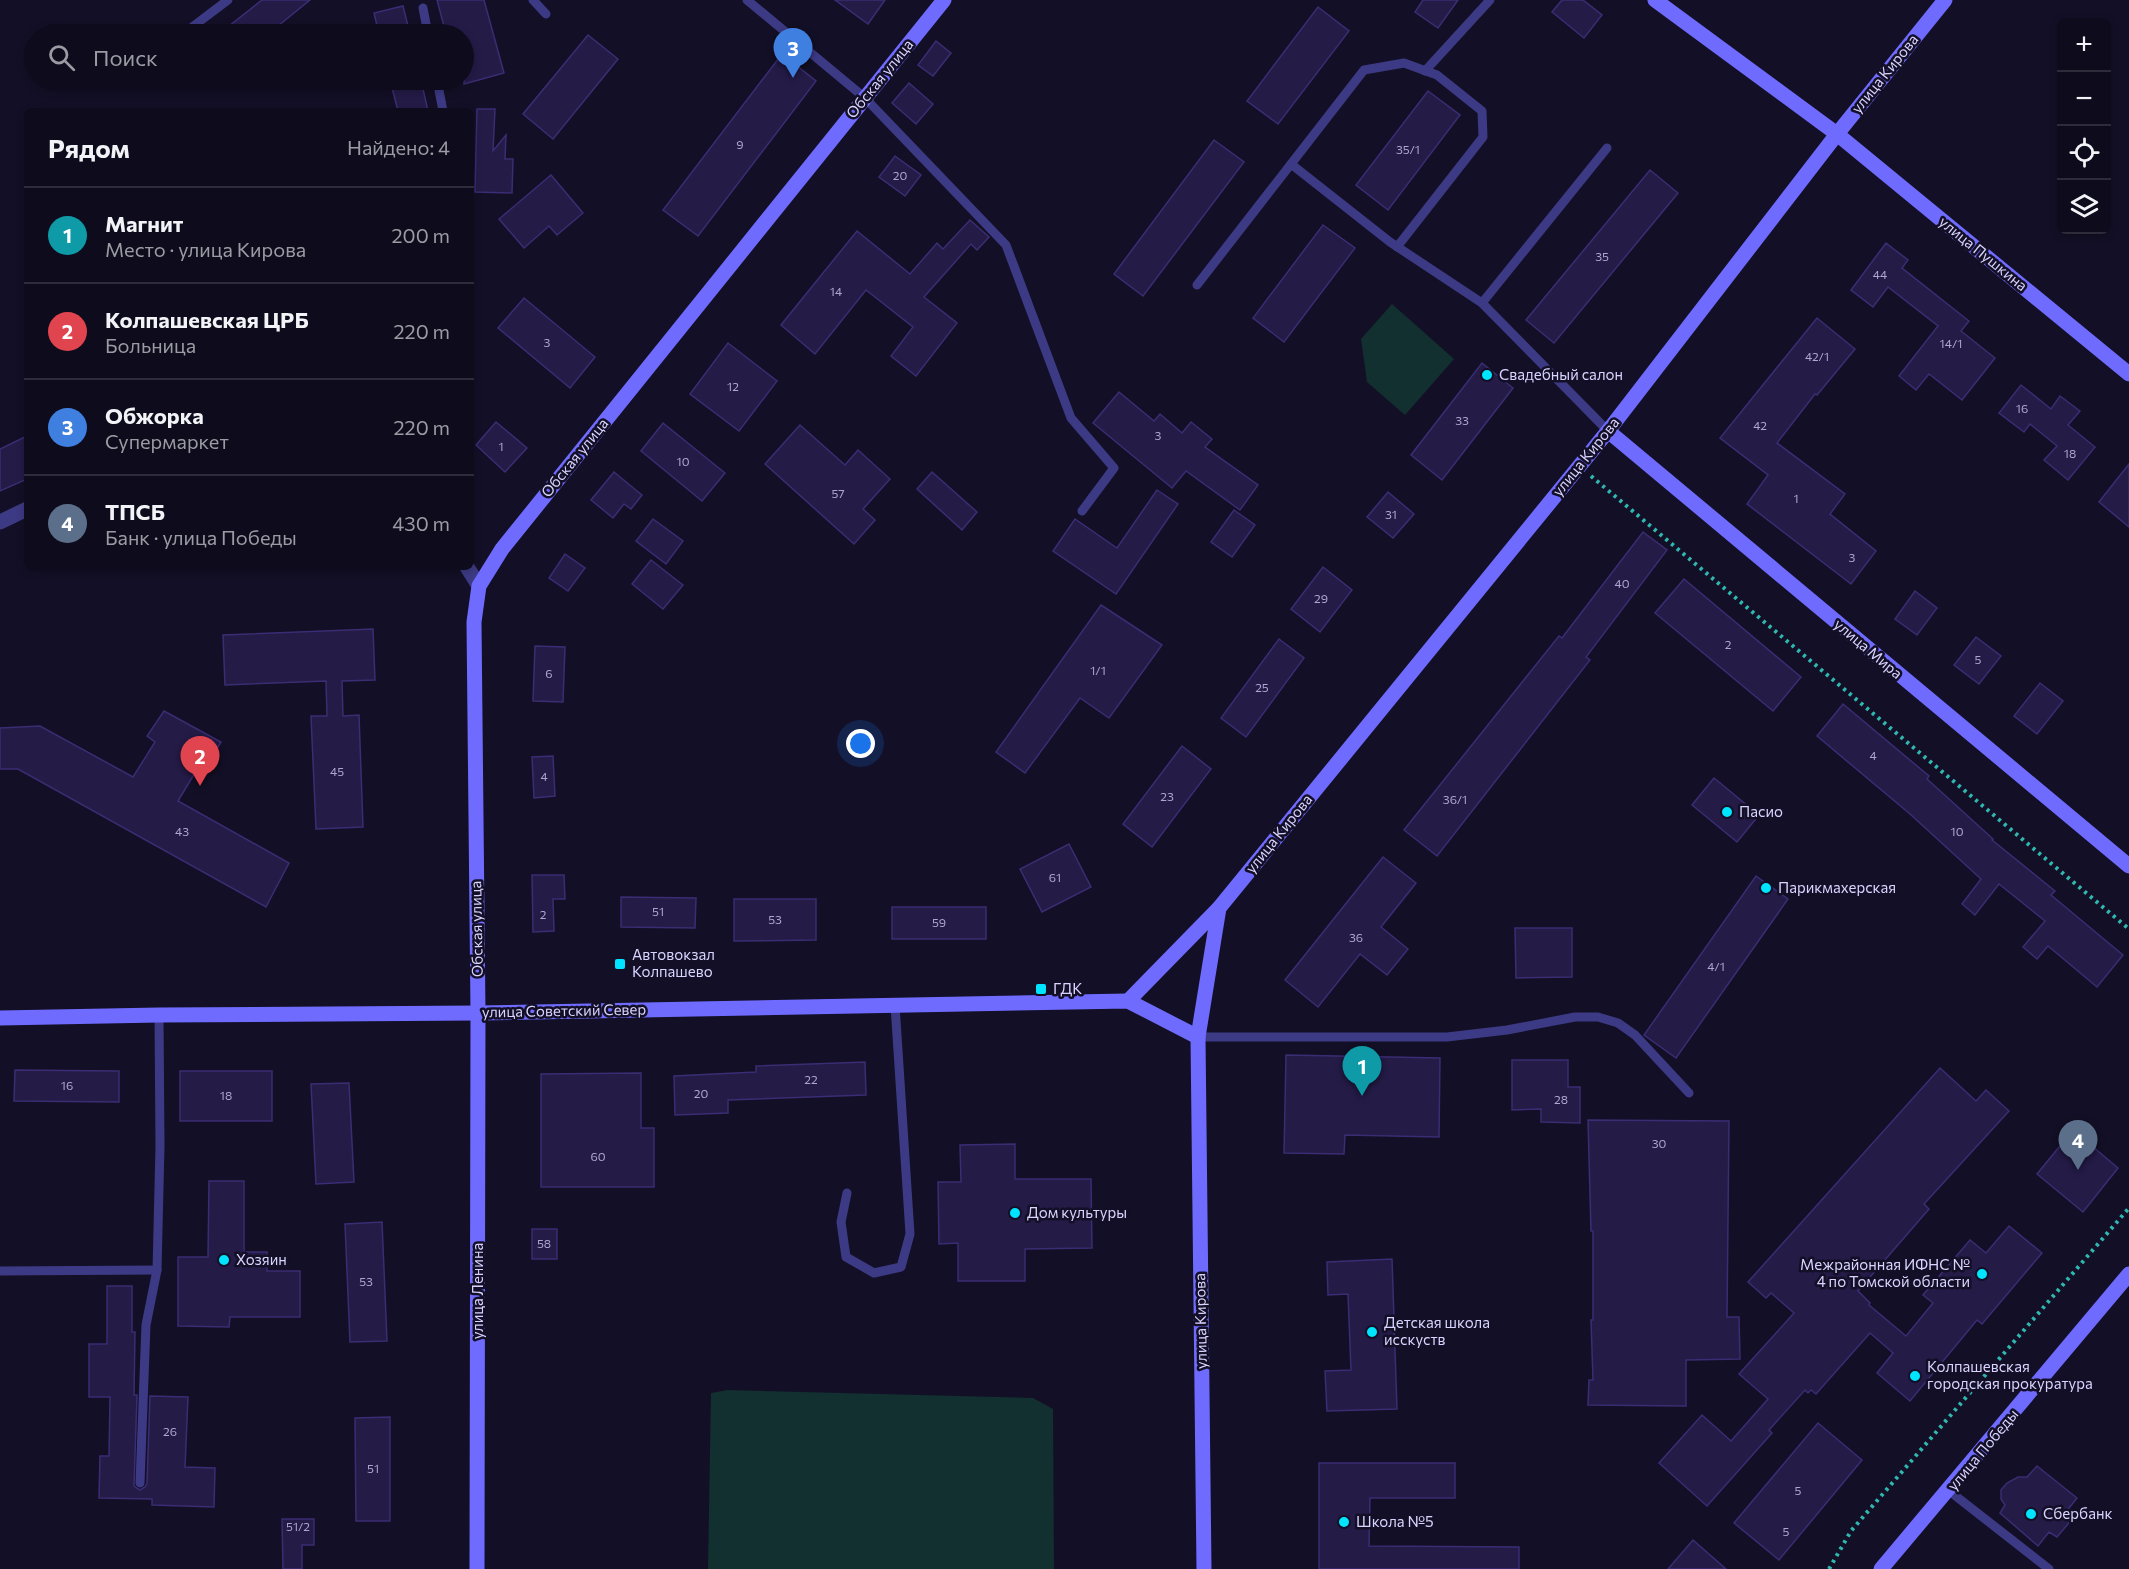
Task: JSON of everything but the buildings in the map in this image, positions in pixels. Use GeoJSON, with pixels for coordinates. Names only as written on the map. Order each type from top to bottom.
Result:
{"type":"FeatureCollection","features":[{"type":"Feature","properties":{"kind":"street","name":"Обская улица"},"geometry":{"type":"LineString","coordinates":[[478,1013],[474,622],[479,586],[502,549],[944,0]]}},
{"type":"Feature","properties":{"kind":"street","name":"улица Пушкина"},"geometry":{"type":"LineString","coordinates":[[1655,0],[1837,134],[2129,374]]}},
{"type":"Feature","properties":{"kind":"street","name":"улица Кирова"},"geometry":{"type":"LineString","coordinates":[[1128,1001],[1219,908],[1608,431],[1837,134],[1945,0]]}},
{"type":"Feature","properties":{"kind":"street","name":"улица Мира"},"geometry":{"type":"LineString","coordinates":[[1608,431],[2129,866]]}},
{"type":"Feature","properties":{"kind":"street"},"geometry":{"type":"LineString","coordinates":[[0,522],[24,510]]}},
{"type":"Feature","properties":{"kind":"street"},"geometry":{"type":"LineString","coordinates":[[469,570],[479,586]]}},
{"type":"Feature","properties":{"kind":"street","name":"улица Кирова"},"geometry":{"type":"LineString","coordinates":[[1204,1569],[1198,1037],[1219,908]]}},
{"type":"Feature","properties":{"kind":"street"},"geometry":{"type":"LineString","coordinates":[[1128,1001],[1198,1037]]}},
{"type":"Feature","properties":{"kind":"street","name":"улица Советский Север"},"geometry":{"type":"LineString","coordinates":[[0,1018],[478,1013],[1128,1001]]}},
{"type":"Feature","properties":{"kind":"street","name":"улица Ленина"},"geometry":{"type":"LineString","coordinates":[[477,1569],[478,1013]]}},
{"type":"Feature","properties":{"kind":"street","name":"улица Победы"},"geometry":{"type":"LineString","coordinates":[[1881,1569],[2129,1274]]}},
{"type":"Feature","properties":{"kind":"lane"},"geometry":{"type":"LineString","coordinates":[[196,24],[228,0]]}},
{"type":"Feature","properties":{"kind":"lane"},"geometry":{"type":"LineString","coordinates":[[533,0],[546,14]]}},
{"type":"Feature","properties":{"kind":"lane"},"geometry":{"type":"LineString","coordinates":[[747,0],[865,98],[1006,245],[1071,418],[1114,468],[1082,511]]}},
{"type":"Feature","properties":{"kind":"lane"},"geometry":{"type":"LineString","coordinates":[[1425,70],[1490,0]]}},
{"type":"Feature","properties":{"kind":"lane"},"geometry":{"type":"LineString","coordinates":[[423,8],[426,24]]}},
{"type":"Feature","properties":{"kind":"lane"},"geometry":{"type":"LineString","coordinates":[[1197,285],[1364,70],[1404,63],[1437,75],[1482,111],[1483,137],[1397,247]]}},
{"type":"Feature","properties":{"kind":"lane"},"geometry":{"type":"LineString","coordinates":[[439,90],[442,108]]}},
{"type":"Feature","properties":{"kind":"lane"},"geometry":{"type":"LineString","coordinates":[[1482,303],[1607,148]]}},
{"type":"Feature","properties":{"kind":"lane"},"geometry":{"type":"LineString","coordinates":[[1291,164],[1397,247],[1482,303],[1608,431]]}},
{"type":"Feature","properties":{"kind":"lane"},"geometry":{"type":"LineString","coordinates":[[847,1192],[841,1222],[846,1257],[874,1273],[902,1267],[910,1234],[895,1005]]}},
{"type":"Feature","properties":{"kind":"lane"},"geometry":{"type":"LineString","coordinates":[[140,1483],[146,1325],[158,1270],[159,1015]]}},
{"type":"Feature","properties":{"kind":"lane"},"geometry":{"type":"LineString","coordinates":[[1198,1037],[1447,1037],[1507,1030],[1575,1017],[1598,1017],[1618,1023],[1635,1035],[1689,1093]]}},
{"type":"Feature","properties":{"kind":"lane"},"geometry":{"type":"LineString","coordinates":[[0,1271],[158,1270]]}},
{"type":"Feature","properties":{"kind":"lane"},"geometry":{"type":"LineString","coordinates":[[1948,1490],[2049,1569]]}},
{"type":"Feature","properties":{"kind":"path"},"geometry":{"type":"LineString","coordinates":[[1579,466],[2129,929]]}},
{"type":"Feature","properties":{"kind":"path"},"geometry":{"type":"LineString","coordinates":[[1829,1569],[1851,1531],[2129,1208]]}},
{"type":"Feature","properties":{"kind":"green space"},"geometry":{"type":"Polygon","coordinates":[[[1392,304],[1454,359],[1405,415],[1367,382],[1361,339],[1392,304]]]}},
{"type":"Feature","properties":{"kind":"green space"},"geometry":{"type":"Polygon","coordinates":[[[728,1390],[1033,1398],[1053,1409],[1054,1569],[708,1569],[711,1393],[728,1390]]]}},
{"type":"Feature","properties":{"kind":"place","name":"Обжорка"},"geometry":{"type":"Point","coordinates":[793,78]}},
{"type":"Feature","properties":{"kind":"place","name":"Свадебный салон"},"geometry":{"type":"Point","coordinates":[1487,375]}},
{"type":"Feature","properties":{"kind":"place","name":"Колпашевская ЦРБ"},"geometry":{"type":"Point","coordinates":[200,786]}},
{"type":"Feature","properties":{"kind":"place","name":"Пасио"},"geometry":{"type":"Point","coordinates":[1727,812]}},
{"type":"Feature","properties":{"kind":"place","name":"Парикмахерская"},"geometry":{"type":"Point","coordinates":[1766,888]}},
{"type":"Feature","properties":{"kind":"place","name":"Автовокзал Колпашево"},"geometry":{"type":"Point","coordinates":[620,964]}},
{"type":"Feature","properties":{"kind":"place","name":"ГДК"},"geometry":{"type":"Point","coordinates":[1041,989]}},
{"type":"Feature","properties":{"kind":"place","name":"Магнит"},"geometry":{"type":"Point","coordinates":[1362,1096]}},
{"type":"Feature","properties":{"kind":"place","name":"ТПСБ"},"geometry":{"type":"Point","coordinates":[2078,1170]}},
{"type":"Feature","properties":{"kind":"place","name":"Дом культуры"},"geometry":{"type":"Point","coordinates":[1015,1213]}},
{"type":"Feature","properties":{"kind":"place","name":"Хозяин"},"geometry":{"type":"Point","coordinates":[224,1260]}},
{"type":"Feature","properties":{"kind":"place","name":"Межрайонная ИФНС № 4 по Томской области"},"geometry":{"type":"Point","coordinates":[1982,1274]}},
{"type":"Feature","properties":{"kind":"place","name":"Детская школа исскуств"},"geometry":{"type":"Point","coordinates":[1372,1332]}},
{"type":"Feature","properties":{"kind":"place","name":"Колпашевская городская прокуратура"},"geometry":{"type":"Point","coordinates":[1915,1376]}},
{"type":"Feature","properties":{"kind":"place","name":"Сбербанк"},"geometry":{"type":"Point","coordinates":[2031,1514]}},
{"type":"Feature","properties":{"kind":"place","name":"Школа №5"},"geometry":{"type":"Point","coordinates":[1344,1522]}}]}
